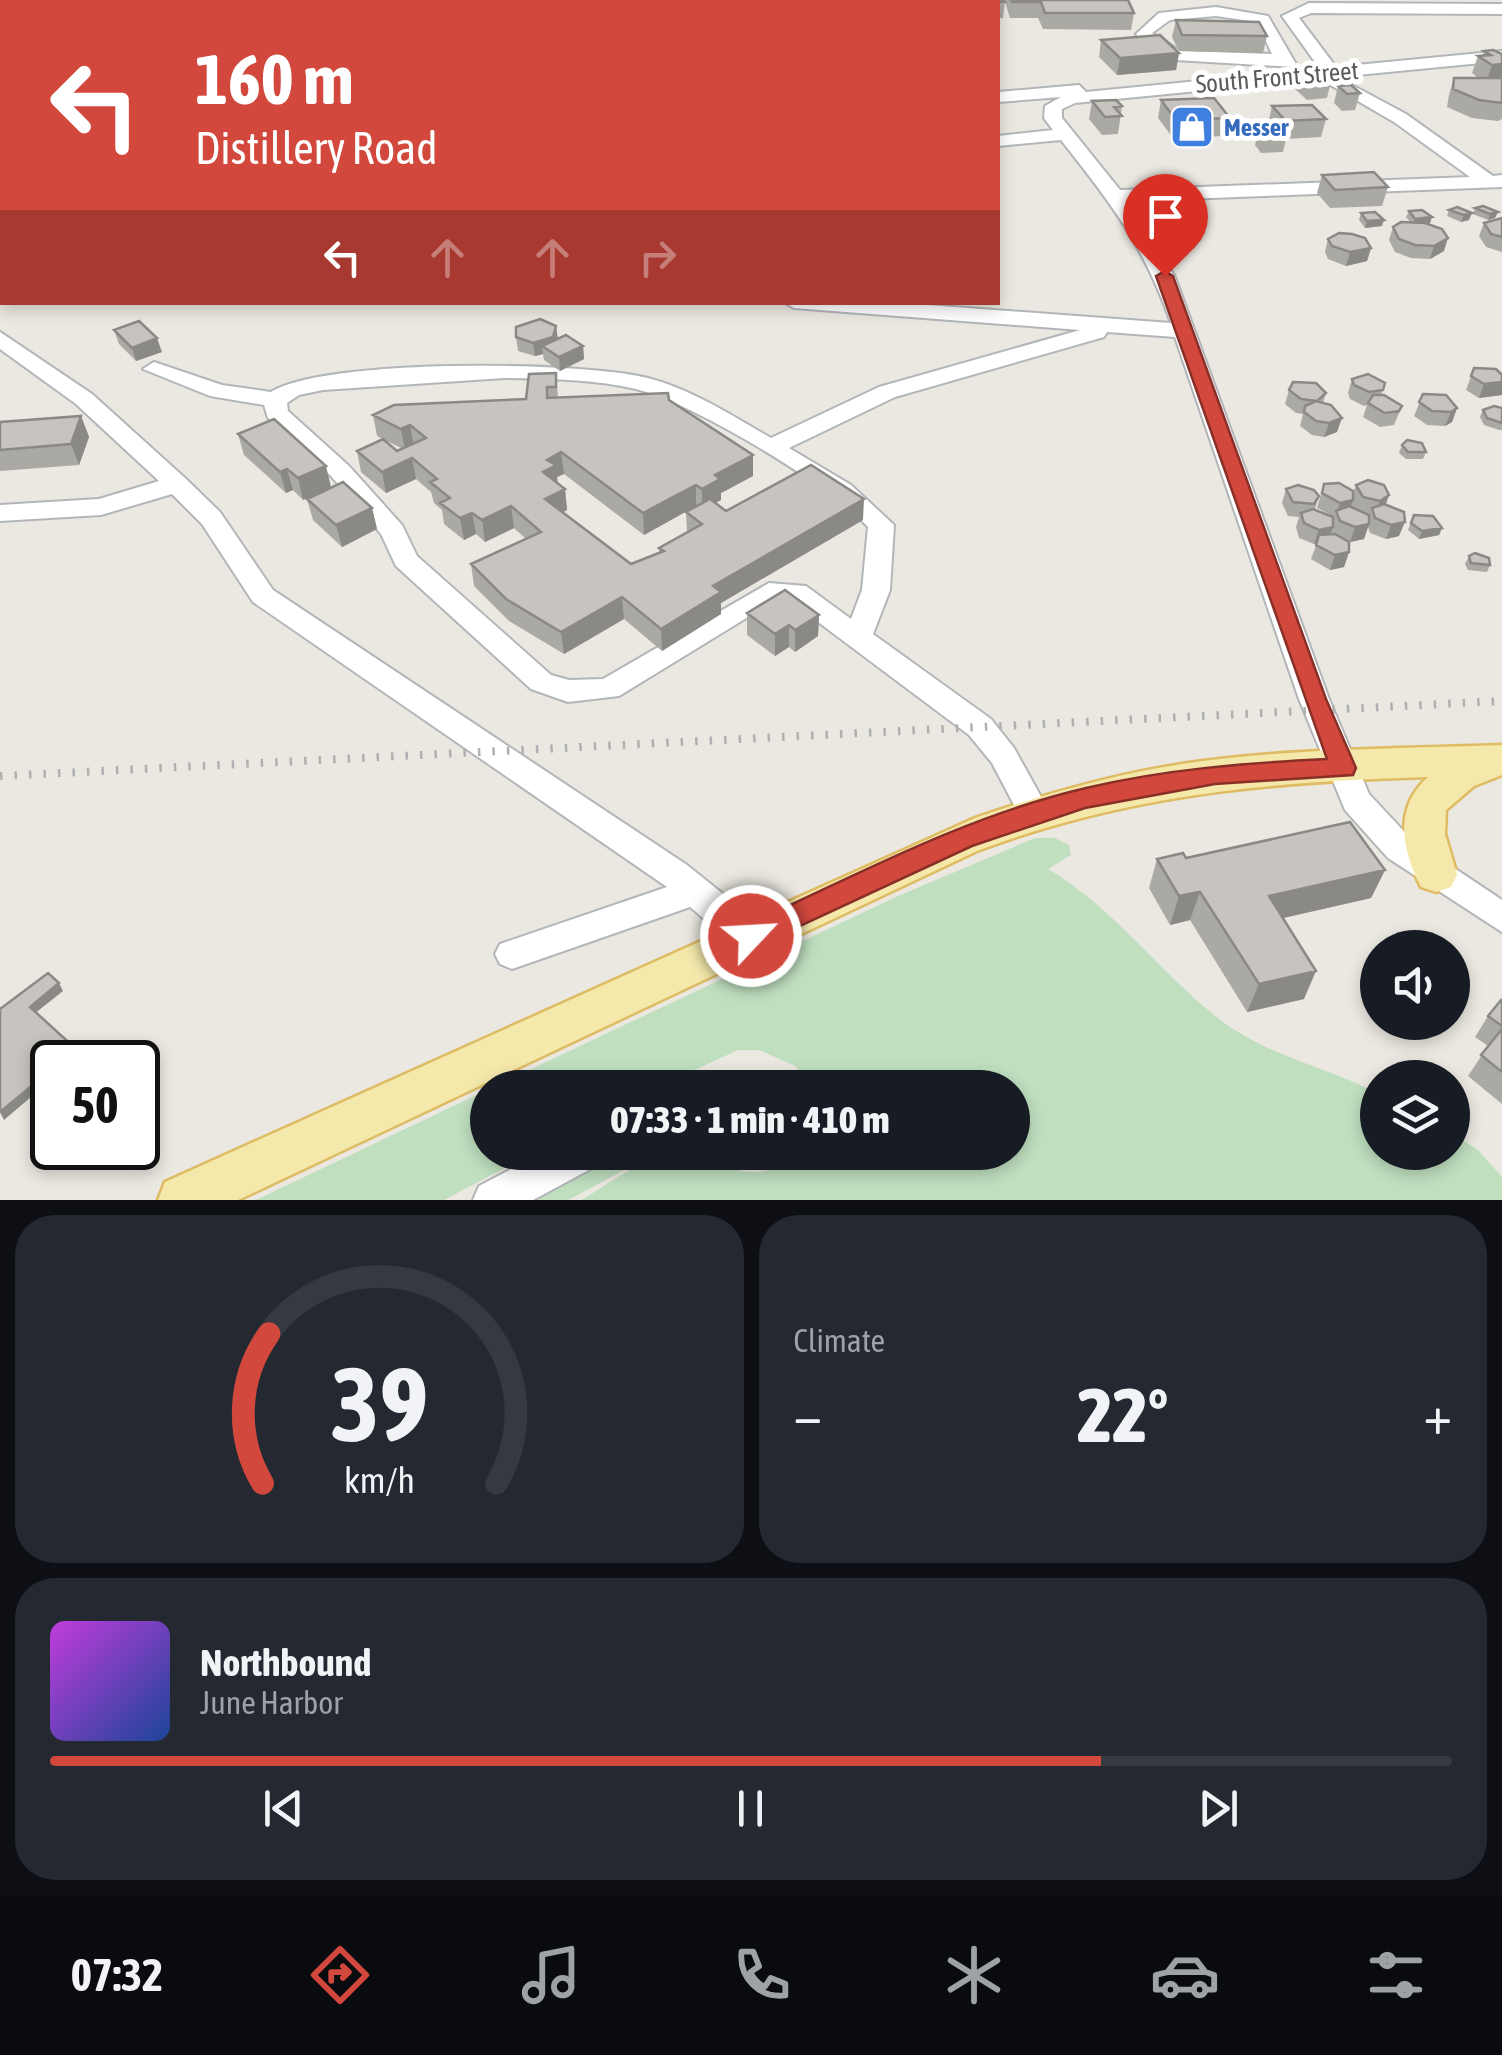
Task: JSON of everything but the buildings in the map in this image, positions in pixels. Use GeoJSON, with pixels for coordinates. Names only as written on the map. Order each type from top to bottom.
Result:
{"type":"FeatureCollection","features":[{"type":"Feature","properties":{"kind":"main road"},"geometry":{"type":"LineString","coordinates":[[182,1200],[962,838],[1034,813],[1182,779],[1494,760]]}},
{"type":"Feature","properties":{"kind":"main road"},"geometry":{"type":"LineString","coordinates":[[1436,875],[1420,825],[1422,810],[1441,787],[1494,760]]}},
{"type":"Feature","properties":{"kind":"street"},"geometry":{"type":"LineString","coordinates":[[1316,74],[1290,16],[1297,5],[1491,6]]}},
{"type":"Feature","properties":{"kind":"street"},"geometry":{"type":"LineString","coordinates":[[1284,61],[1263,19],[1232,12],[1176,12],[1158,18],[1144,34],[1152,45],[1192,58],[1284,61],[1316,74],[1400,118],[1498,178]]}},
{"type":"Feature","properties":{"kind":"street","name":"South Front Street"},"geometry":{"type":"LineString","coordinates":[[1066,134],[1053,118],[1054,106],[1072,98],[1502,56]]}},
{"type":"Feature","properties":{"kind":"street"},"geometry":{"type":"LineString","coordinates":[[1368,69],[1498,178]]}},
{"type":"Feature","properties":{"kind":"street"},"geometry":{"type":"LineString","coordinates":[[1000,97],[1052,91],[1120,92]]}},
{"type":"Feature","properties":{"kind":"street"},"geometry":{"type":"LineString","coordinates":[[1000,141],[1066,134],[1135,221],[1165,276],[1314,699],[1356,801],[1375,824],[1436,875],[1502,918]]}},
{"type":"Feature","properties":{"kind":"street"},"geometry":{"type":"LineString","coordinates":[[1116,196],[1498,178]]}},
{"type":"Feature","properties":{"kind":"street"},"geometry":{"type":"LineString","coordinates":[[834,305],[1184,331]]}},
{"type":"Feature","properties":{"kind":"street"},"geometry":{"type":"LineString","coordinates":[[771,448],[818,418],[882,394],[1117,326]]}},
{"type":"Feature","properties":{"kind":"street"},"geometry":{"type":"LineString","coordinates":[[0,340],[84,398],[178,484],[210,518],[263,596],[480,739],[696,891],[751,936]]}},
{"type":"Feature","properties":{"kind":"street"},"geometry":{"type":"LineString","coordinates":[[154,369],[218,391],[274,400],[292,389],[322,383],[515,372],[580,375],[649,386],[680,396],[860,503],[880,525],[876,590],[859,635]]}},
{"type":"Feature","properties":{"kind":"street"},"geometry":{"type":"LineString","coordinates":[[274,400],[276,413],[340,471],[393,531],[405,560],[541,682],[568,691],[609,688],[768,592],[796,592],[980,727],[1003,756],[1034,813]]}},
{"type":"Feature","properties":{"kind":"street"},"geometry":{"type":"LineString","coordinates":[[0,513],[100,507],[178,484]]}},
{"type":"Feature","properties":{"kind":"street"},"geometry":{"type":"LineString","coordinates":[[512,954],[696,891]]}},
{"type":"Feature","properties":{"kind":"street"},"geometry":{"type":"LineString","coordinates":[[493,1200],[550,1170]]}},
{"type":"Feature","properties":{"kind":"green space"},"geometry":{"type":"Polygon","coordinates":[[[1035,838],[1055,838],[1069,845],[1071,855],[1048,869],[1095,903],[1200,1004],[1260,1044],[1360,1085],[1360,1170],[1470,1170],[1470,1145],[1502,1177],[1502,1200],[581,1200],[630,1170],[1030,1170],[1030,1070],[799,1070],[759,1050],[738,1050],[695,1070],[529,1070],[898,896],[1035,838]]]}},
{"type":"Feature","properties":{"kind":"green space"},"geometry":{"type":"Polygon","coordinates":[[[470,1098],[470,1170],[501,1170],[444,1200],[256,1200],[470,1098]]]}},
{"type":"Feature","properties":{"kind":"green space"},"geometry":{"type":"Polygon","coordinates":[[[587,1170],[624,1170],[568,1200],[530,1200],[587,1170]]]}},
{"type":"Feature","properties":{"kind":"railway"},"geometry":{"type":"LineString","coordinates":[[0,776],[1502,701]]}},
{"type":"Feature","properties":{"kind":"place","name":"Messer"},"geometry":{"type":"Point","coordinates":[1192,127]}},
{"type":"Feature","properties":{"kind":"route"},"geometry":{"type":"LineString","coordinates":[[751,936],[962,838],[1084,798],[1215,774],[1344,768],[1314,699],[1165,276]]}}]}
